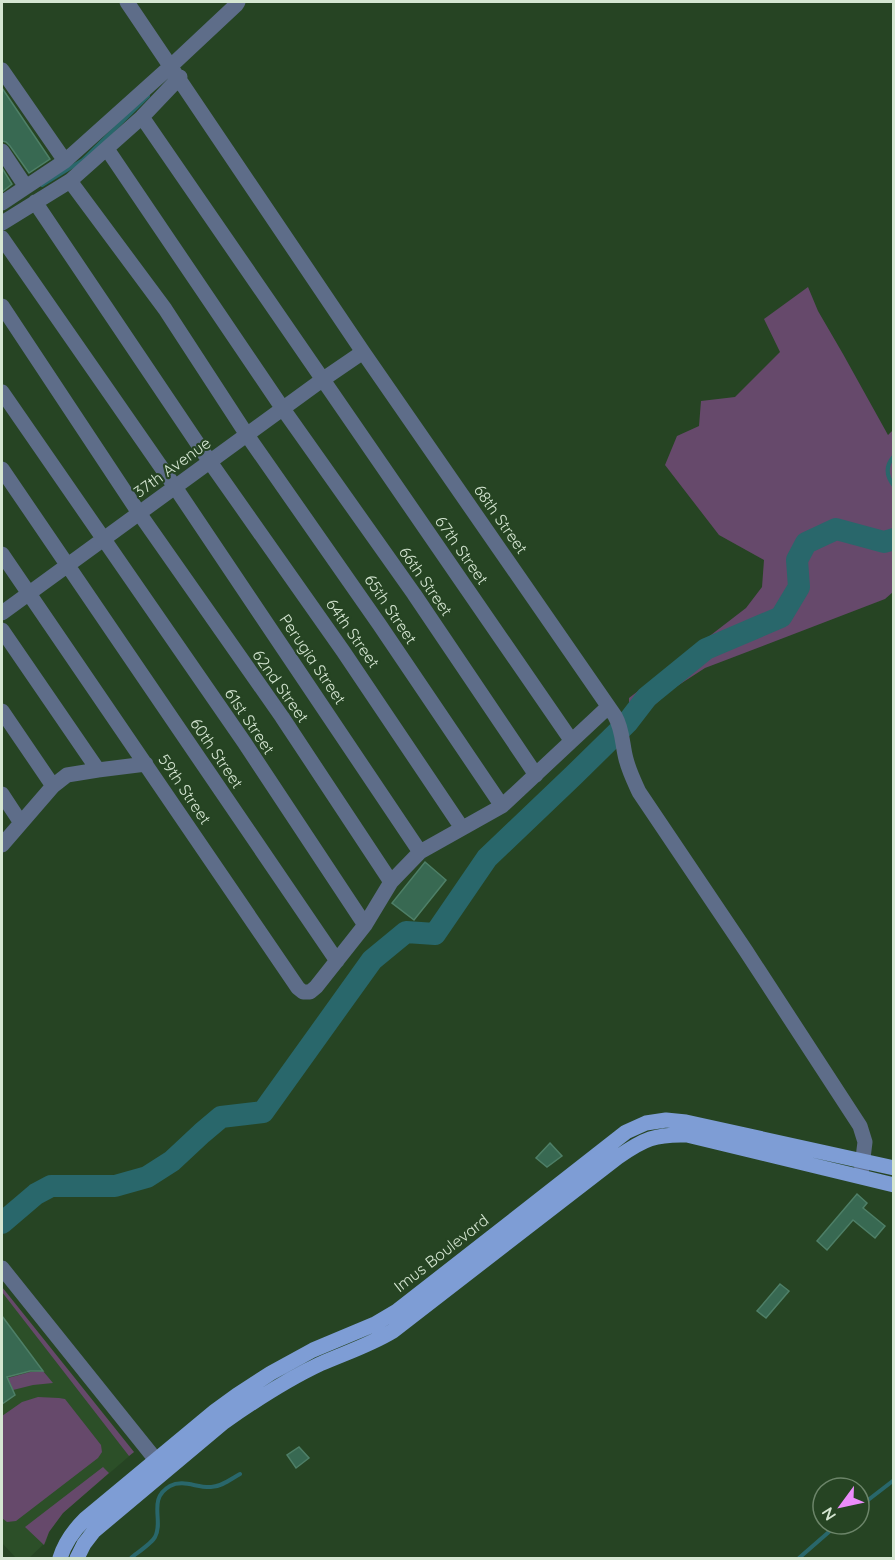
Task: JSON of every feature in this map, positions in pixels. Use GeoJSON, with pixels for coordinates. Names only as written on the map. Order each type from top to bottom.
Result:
{"type":"FeatureCollection","features":[{"type":"Feature","properties":{"kind":"main road","name":"Imus Boulevard"},"geometry":{"type":"LineString","coordinates":[[60,1558],[72,1532],[79,1525],[215,1411],[271,1373],[313,1350],[375,1324],[397,1311],[626,1132],[646,1123],[666,1120],[686,1122],[894,1168]]}},
{"type":"Feature","properties":{"kind":"main road","name":"Imus Boulevard"},"geometry":{"type":"LineString","coordinates":[[77,1558],[94,1531],[224,1422],[301,1374],[371,1344],[393,1331],[618,1157],[643,1141],[669,1135],[687,1136],[894,1185]]}},
{"type":"Feature","properties":{"kind":"street","name":"68th Street"},"geometry":{"type":"LineString","coordinates":[[127,2],[176,71],[363,352],[608,707],[621,730],[625,757],[639,792],[740,941],[860,1126],[866,1142],[863,1161]]}},
{"type":"Feature","properties":{"kind":"street"},"geometry":{"type":"LineString","coordinates":[[2,223],[70,181],[142,117],[176,71],[238,2]]}},
{"type":"Feature","properties":{"kind":"street"},"geometry":{"type":"LineString","coordinates":[[2,70],[65,161]]}},
{"type":"Feature","properties":{"kind":"street"},"geometry":{"type":"LineString","coordinates":[[2,203],[65,161],[176,71]]}},
{"type":"Feature","properties":{"kind":"street","name":"67th Street"},"geometry":{"type":"LineString","coordinates":[[142,117],[572,740]]}},
{"type":"Feature","properties":{"kind":"street","name":"66th Street"},"geometry":{"type":"LineString","coordinates":[[107,148],[283,409],[414,594],[536,775]]}},
{"type":"Feature","properties":{"kind":"street"},"geometry":{"type":"LineString","coordinates":[[2,151],[26,188]]}},
{"type":"Feature","properties":{"kind":"street","name":"65th Street"},"geometry":{"type":"LineString","coordinates":[[70,181],[165,309],[247,435],[502,806]]}},
{"type":"Feature","properties":{"kind":"street","name":"64th Street"},"geometry":{"type":"LineString","coordinates":[[35,202],[210,462],[343,651],[462,828]]}},
{"type":"Feature","properties":{"kind":"street","name":"Perugia Street"},"geometry":{"type":"LineString","coordinates":[[2,238],[175,487],[420,852]]}},
{"type":"Feature","properties":{"kind":"street","name":"62nd Street"},"geometry":{"type":"LineString","coordinates":[[2,306],[139,513],[282,717],[391,882]]}},
{"type":"Feature","properties":{"kind":"street","name":"37th Avenue"},"geometry":{"type":"LineString","coordinates":[[2,613],[363,352]]}},
{"type":"Feature","properties":{"kind":"street","name":"61st Street"},"geometry":{"type":"LineString","coordinates":[[2,392],[244,742],[365,925]]}},
{"type":"Feature","properties":{"kind":"street","name":"60th Street"},"geometry":{"type":"LineString","coordinates":[[2,469],[337,961]]}},
{"type":"Feature","properties":{"kind":"street","name":"59th Street"},"geometry":{"type":"LineString","coordinates":[[2,554],[298,988],[303,992],[310,992],[337,961]]}},
{"type":"Feature","properties":{"kind":"street"},"geometry":{"type":"LineString","coordinates":[[2,630],[98,770]]}},
{"type":"Feature","properties":{"kind":"street"},"geometry":{"type":"LineString","coordinates":[[337,961],[365,925],[391,882],[420,852],[502,806],[608,707]]}},
{"type":"Feature","properties":{"kind":"street"},"geometry":{"type":"LineString","coordinates":[[2,711],[53,786]]}},
{"type":"Feature","properties":{"kind":"street"},"geometry":{"type":"LineString","coordinates":[[2,845],[53,786],[67,776],[146,764]]}},
{"type":"Feature","properties":{"kind":"street"},"geometry":{"type":"LineString","coordinates":[[2,794],[21,823]]}},
{"type":"Feature","properties":{"kind":"street"},"geometry":{"type":"LineString","coordinates":[[861,1177],[863,1161]]}},
{"type":"Feature","properties":{"kind":"street"},"geometry":{"type":"LineString","coordinates":[[2,1268],[156,1460]]}},
{"type":"Feature","properties":{"kind":"shaded area"},"geometry":{"type":"Polygon","coordinates":[[[808,287],[818,311],[888,435],[893,430],[893,592],[885,599],[705,668],[671,690],[638,720],[629,708],[629,698],[746,608],[762,587],[764,560],[719,535],[665,465],[677,436],[699,426],[701,401],[735,397],[780,352],[764,319],[808,287]]]}},
{"type":"Feature","properties":{"kind":"shaded area"},"geometry":{"type":"Polygon","coordinates":[[[2,1287],[134,1452],[63,1513],[49,1532],[46,1542],[29,1558],[16,1558],[2,1543],[2,1287]]]}},
{"type":"Feature","properties":{"kind":"shaded area"},"geometry":{"type":"Polygon","coordinates":[[[2,1287],[134,1452],[129,1456],[2,1292],[2,1287]]]}},
{"type":"Feature","properties":{"kind":"shaded area"},"geometry":{"type":"Polygon","coordinates":[[[43,1371],[53,1383],[13,1390],[8,1378],[30,1372],[43,1371]]]}},
{"type":"Feature","properties":{"kind":"shaded area"},"geometry":{"type":"Polygon","coordinates":[[[38,1397],[65,1399],[101,1445],[102,1452],[98,1458],[16,1521],[7,1522],[2,1518],[2,1416],[22,1402],[38,1397]]]}},
{"type":"Feature","properties":{"kind":"shaded area"},"geometry":{"type":"Polygon","coordinates":[[[103,1467],[109,1473],[63,1513],[49,1532],[44,1545],[25,1527],[103,1467]]]}},
{"type":"Feature","properties":{"kind":"building"},"geometry":{"type":"Polygon","coordinates":[[[2,88],[50,159],[29,173],[10,146],[2,141],[2,88]]]}},
{"type":"Feature","properties":{"kind":"building"},"geometry":{"type":"Polygon","coordinates":[[[2,168],[12,184],[2,192],[2,168]]]}},
{"type":"Feature","properties":{"kind":"building"},"geometry":{"type":"Polygon","coordinates":[[[425,862],[446,880],[414,920],[392,903],[425,862]]]}},
{"type":"Feature","properties":{"kind":"building"},"geometry":{"type":"Polygon","coordinates":[[[550,1143],[562,1156],[547,1167],[536,1158],[550,1143]]]}},
{"type":"Feature","properties":{"kind":"building"},"geometry":{"type":"Polygon","coordinates":[[[857,1194],[867,1203],[863,1208],[885,1226],[875,1238],[853,1220],[827,1250],[817,1241],[857,1194]]]}},
{"type":"Feature","properties":{"kind":"building"},"geometry":{"type":"Polygon","coordinates":[[[780,1284],[789,1291],[766,1318],[757,1311],[780,1284]]]}},
{"type":"Feature","properties":{"kind":"building"},"geometry":{"type":"Polygon","coordinates":[[[2,1316],[43,1371],[30,1371],[7,1377],[15,1395],[2,1404],[2,1316]]]}},
{"type":"Feature","properties":{"kind":"building"},"geometry":{"type":"Polygon","coordinates":[[[299,1447],[309,1458],[296,1468],[287,1455],[299,1447]]]}},
{"type":"Feature","properties":{"kind":"waterway"},"geometry":{"type":"LineString","coordinates":[[42,185],[83,160],[148,96]]}},
{"type":"Feature","properties":{"kind":"waterway"},"geometry":{"type":"LineString","coordinates":[[894,456],[888,471],[894,486]]}},
{"type":"Feature","properties":{"kind":"waterway"},"geometry":{"type":"LineString","coordinates":[[2,1223],[36,1194],[51,1186],[115,1186],[147,1177],[172,1161],[221,1117],[263,1112],[372,960],[406,932],[435,934],[487,858],[627,723],[647,697],[706,649],[781,617],[799,587],[797,560],[806,543],[836,529],[884,542],[894,539]]}},
{"type":"Feature","properties":{"kind":"waterway"},"geometry":{"type":"LineString","coordinates":[[131,1558],[155,1537],[159,1497],[163,1491],[180,1483],[215,1487],[240,1474]]}},
{"type":"Feature","properties":{"kind":"waterway"},"geometry":{"type":"LineString","coordinates":[[871,1498],[894,1480]]}},
{"type":"Feature","properties":{"kind":"waterway"},"geometry":{"type":"LineString","coordinates":[[799,1558],[824,1536]]}}]}
